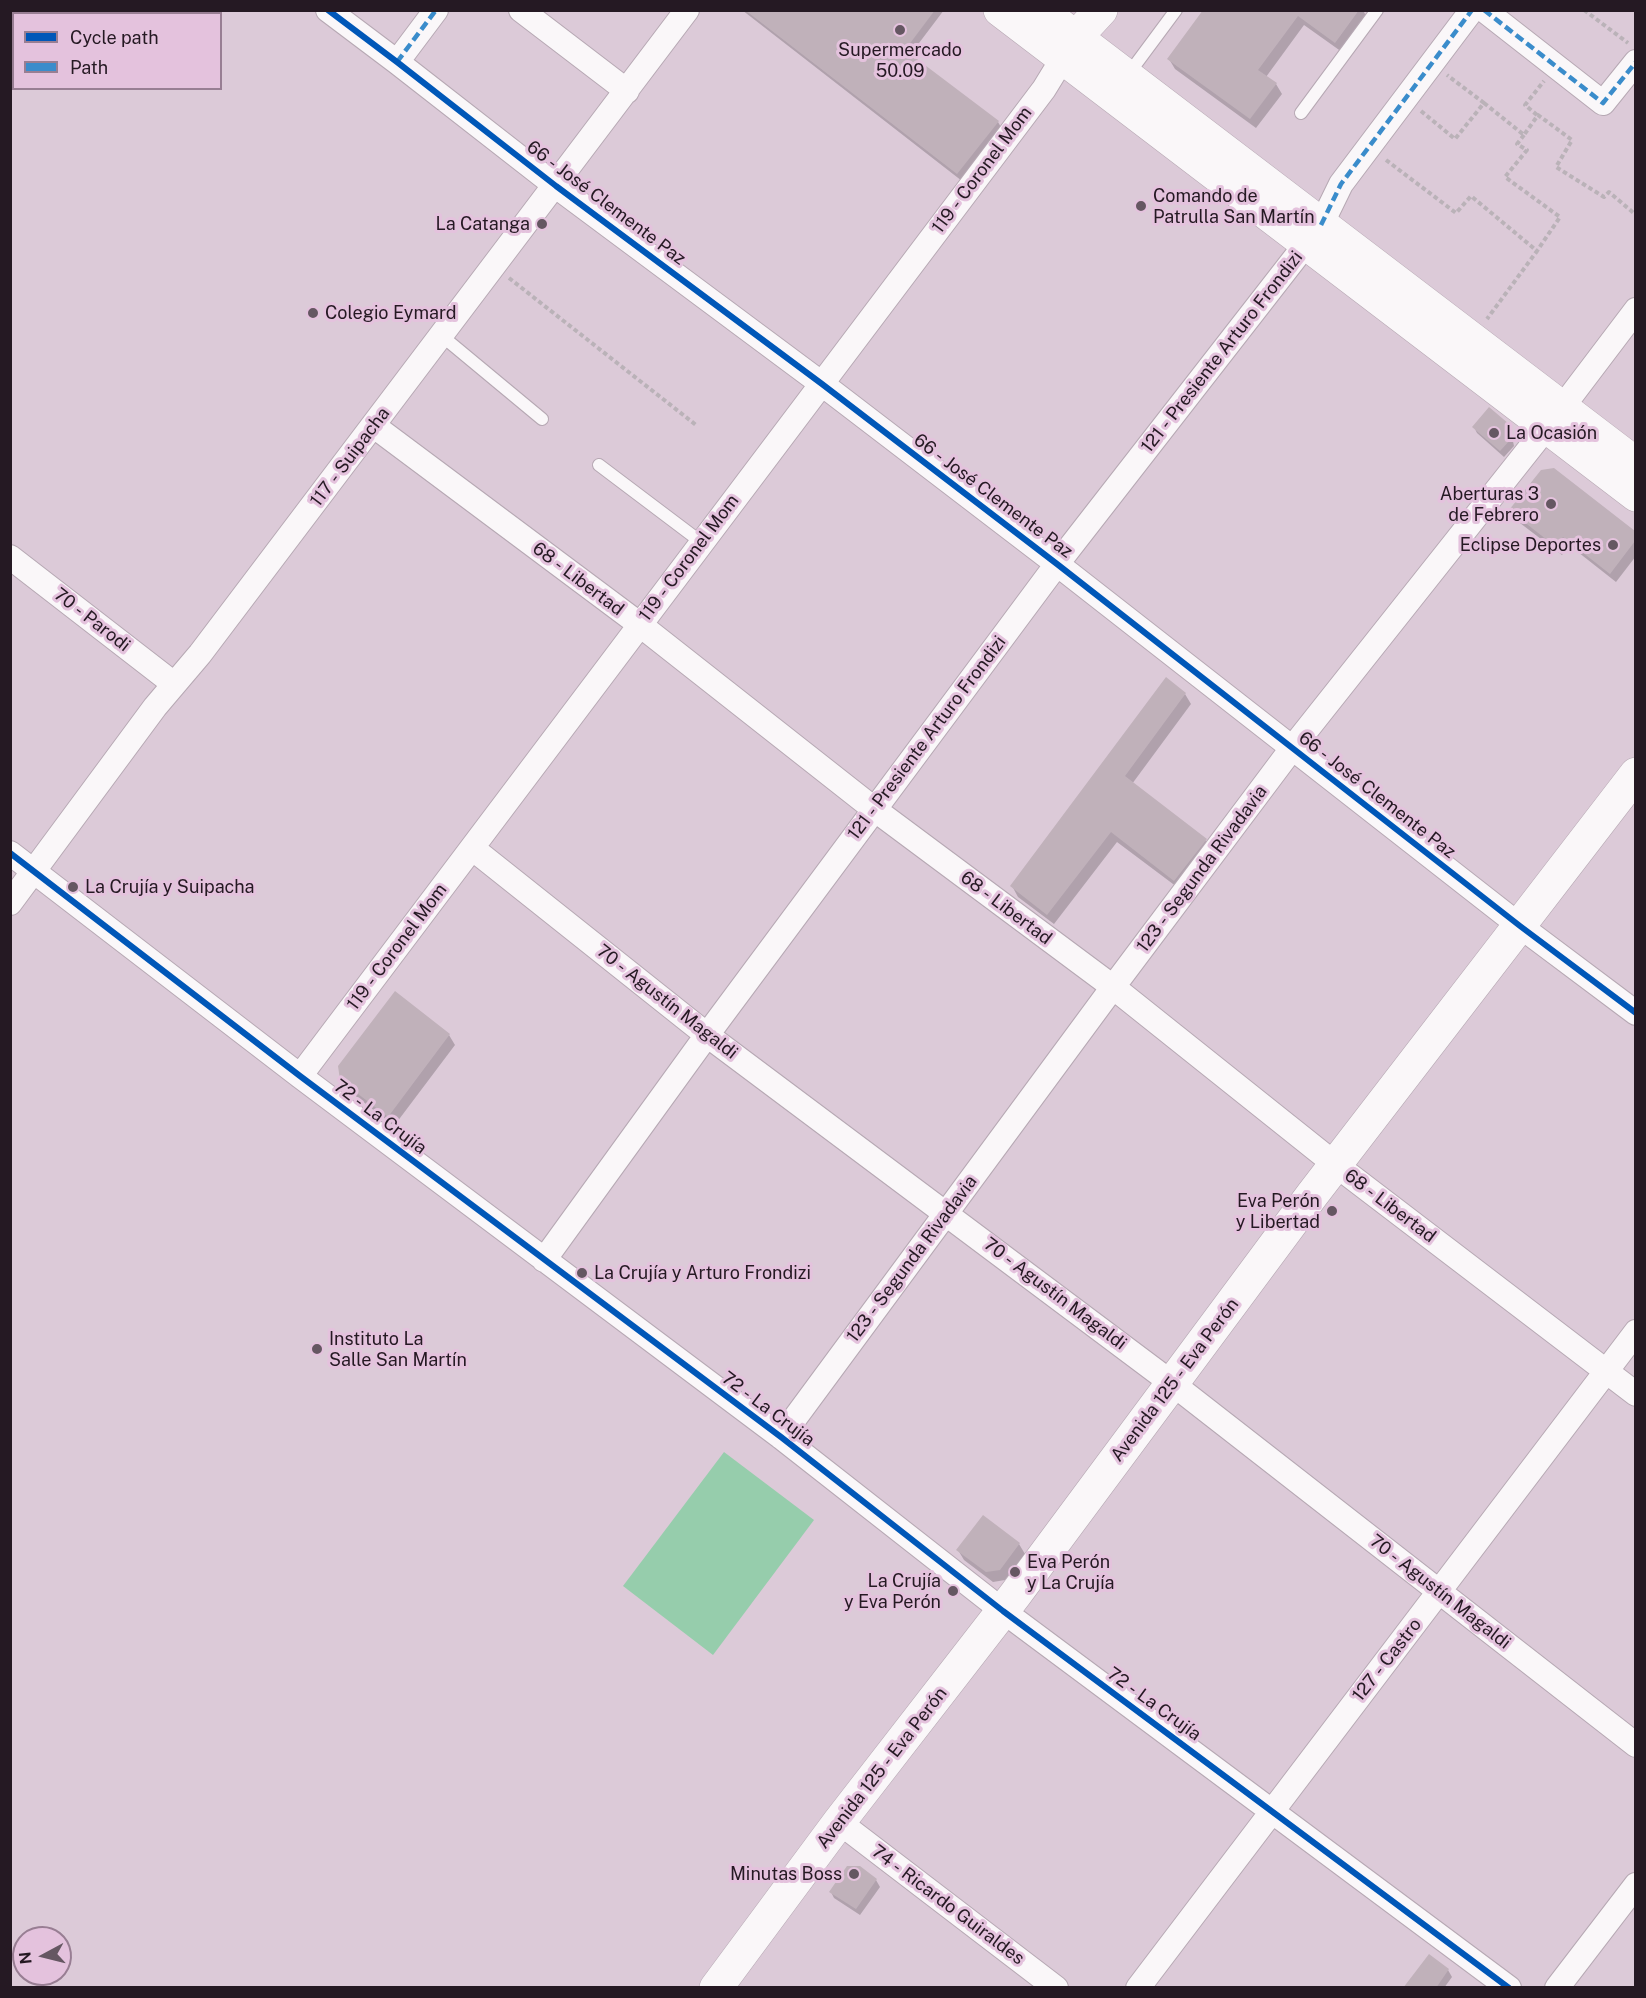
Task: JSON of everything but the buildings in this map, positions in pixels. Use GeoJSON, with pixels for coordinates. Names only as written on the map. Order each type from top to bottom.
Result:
{"type":"FeatureCollection","features":[{"type":"Feature","properties":{"kind":"main road"},"geometry":{"type":"LineString","coordinates":[[1000,10],[1072,36],[1126,76],[1314,235]]}},
{"type":"Feature","properties":{"kind":"main road"},"geometry":{"type":"LineString","coordinates":[[1040,10],[1314,235],[1553,419],[1635,495]]}},
{"type":"Feature","properties":{"kind":"main road","name":"119 - Coronel Mom"},"geometry":{"type":"LineString","coordinates":[[1072,36],[1101,10]]}},
{"type":"Feature","properties":{"kind":"main road"},"geometry":{"type":"LineString","coordinates":[[1553,419],[1635,464]]}},
{"type":"Feature","properties":{"kind":"main road","name":"Avenida 125 - Eva Perón"},"geometry":{"type":"LineString","coordinates":[[716,1988],[839,1822],[1003,1611],[1336,1165],[1635,774]]}},
{"type":"Feature","properties":{"kind":"street","name":"66 - José Clemente Paz"},"geometry":{"type":"LineString","coordinates":[[328,10],[556,186],[822,384],[1057,564],[1520,926],[1635,1013]]}},
{"type":"Feature","properties":{"kind":"street"},"geometry":{"type":"LineString","coordinates":[[397,62],[436,10]]}},
{"type":"Feature","properties":{"kind":"street","name":"117 - Suipacha"},"geometry":{"type":"LineString","coordinates":[[10,903],[174,684],[200,654],[556,186],[687,10]]}},
{"type":"Feature","properties":{"kind":"street","name":"121 - Presiente Arturo Frondizi"},"geometry":{"type":"LineString","coordinates":[[544,1260],[707,1035],[1057,564],[1314,235],[1341,184],[1472,10]]}},
{"type":"Feature","properties":{"kind":"street"},"geometry":{"type":"LineString","coordinates":[[1484,10],[1603,103],[1635,62]]}},
{"type":"Feature","properties":{"kind":"street"},"geometry":{"type":"LineString","coordinates":[[536,15],[627,91]]}},
{"type":"Feature","properties":{"kind":"street","name":"119 - Coronel Mom"},"geometry":{"type":"LineString","coordinates":[[300,1076],[1044,89],[1072,36]]}},
{"type":"Feature","properties":{"kind":"street","name":"123 - Segunda Rivadavia"},"geometry":{"type":"LineString","coordinates":[[781,1437],[1293,747],[1553,419],[1635,310]]}},
{"type":"Feature","properties":{"kind":"street","name":"68 - Libertad"},"geometry":{"type":"LineString","coordinates":[[374,426],[639,624],[874,809],[1113,987],[1336,1165],[1635,1394]]}},
{"type":"Feature","properties":{"kind":"street","name":"70 - Parodi"},"geometry":{"type":"LineString","coordinates":[[10,557],[174,684]]}},
{"type":"Feature","properties":{"kind":"street","name":"70 - Agustín Magaldi"},"geometry":{"type":"LineString","coordinates":[[472,848],[707,1035],[1173,1384],[1635,1745]]}},
{"type":"Feature","properties":{"kind":"street","name":"72 - La Crujía"},"geometry":{"type":"LineString","coordinates":[[10,853],[300,1076],[781,1437],[1003,1611],[1509,1988]]}},
{"type":"Feature","properties":{"kind":"street","name":"127 - Castro"},"geometry":{"type":"LineString","coordinates":[[1138,1988],[1635,1332]]}},
{"type":"Feature","properties":{"kind":"street","name":"74 - Ricardo Guiraldes"},"geometry":{"type":"LineString","coordinates":[[839,1822],[1056,1988]]}},
{"type":"Feature","properties":{"kind":"street"},"geometry":{"type":"LineString","coordinates":[[1557,1988],[1635,1885]]}},
{"type":"Feature","properties":{"kind":"lane"},"geometry":{"type":"LineString","coordinates":[[1126,76],[1176,10]]}},
{"type":"Feature","properties":{"kind":"lane"},"geometry":{"type":"LineString","coordinates":[[1301,113],[1377,10]]}},
{"type":"Feature","properties":{"kind":"lane"},"geometry":{"type":"LineString","coordinates":[[442,336],[542,419]]}},
{"type":"Feature","properties":{"kind":"lane"},"geometry":{"type":"LineString","coordinates":[[599,465],[701,542]]}},
{"type":"Feature","properties":{"kind":"path"},"geometry":{"type":"LineString","coordinates":[[1584,10],[1635,49]]}},
{"type":"Feature","properties":{"kind":"path"},"geometry":{"type":"LineString","coordinates":[[1432,63],[1524,135]]}},
{"type":"Feature","properties":{"kind":"path"},"geometry":{"type":"LineString","coordinates":[[1555,66],[1525,105],[1572,140],[1556,167],[1604,197],[1609,192],[1635,216]]}},
{"type":"Feature","properties":{"kind":"path"},"geometry":{"type":"LineString","coordinates":[[1405,98],[1455,139],[1484,103]]}},
{"type":"Feature","properties":{"kind":"path"},"geometry":{"type":"LineString","coordinates":[[1483,325],[1560,217],[1505,177],[1527,150],[1518,144],[1538,115]]}},
{"type":"Feature","properties":{"kind":"path"},"geometry":{"type":"LineString","coordinates":[[1369,147],[1455,213],[1472,196],[1537,251]]}},
{"type":"Feature","properties":{"kind":"path"},"geometry":{"type":"LineString","coordinates":[[494,267],[696,425]]}},
{"type":"Feature","properties":{"kind":"green space"},"geometry":{"type":"Polygon","coordinates":[[[724,1452],[814,1520],[713,1655],[623,1586],[724,1452]]]}},
{"type":"Feature","properties":{"kind":"marked path"},"geometry":{"type":"LineString","coordinates":[[397,62],[436,10]]}},
{"type":"Feature","properties":{"kind":"marked path"},"geometry":{"type":"LineString","coordinates":[[1321,225],[1341,184],[1472,10]]}},
{"type":"Feature","properties":{"kind":"marked path"},"geometry":{"type":"LineString","coordinates":[[1484,10],[1603,103],[1636,62]]}},
{"type":"Feature","properties":{"kind":"cycle path"},"geometry":{"type":"LineString","coordinates":[[328,10],[556,186],[822,384],[1057,564],[1520,926],[1636,1013]]}},
{"type":"Feature","properties":{"kind":"cycle path"},"geometry":{"type":"LineString","coordinates":[[10,853],[300,1076],[781,1437],[1003,1611],[1509,1988]]}},
{"type":"Feature","properties":{"kind":"place","name":"Supermercado 50.09"},"geometry":{"type":"Point","coordinates":[900,30]}},
{"type":"Feature","properties":{"kind":"place","name":"Comando de Patrulla San Martín"},"geometry":{"type":"Point","coordinates":[1141,206]}},
{"type":"Feature","properties":{"kind":"place","name":"La Catanga"},"geometry":{"type":"Point","coordinates":[542,224]}},
{"type":"Feature","properties":{"kind":"place","name":"Colegio Eymard"},"geometry":{"type":"Point","coordinates":[313,313]}},
{"type":"Feature","properties":{"kind":"place","name":"La Ocasión"},"geometry":{"type":"Point","coordinates":[1494,433]}},
{"type":"Feature","properties":{"kind":"place","name":"Aberturas 3 de Febrero"},"geometry":{"type":"Point","coordinates":[1551,504]}},
{"type":"Feature","properties":{"kind":"place","name":"Eclipse Deportes"},"geometry":{"type":"Point","coordinates":[1613,545]}},
{"type":"Feature","properties":{"kind":"place","name":"La Crujía y Suipacha"},"geometry":{"type":"Point","coordinates":[73,887]}},
{"type":"Feature","properties":{"kind":"place","name":"Eva Perón y Libertad"},"geometry":{"type":"Point","coordinates":[1332,1211]}},
{"type":"Feature","properties":{"kind":"place","name":"La Crujía y Arturo Frondizi"},"geometry":{"type":"Point","coordinates":[582,1273]}},
{"type":"Feature","properties":{"kind":"place","name":"Instituto La Salle San Martín"},"geometry":{"type":"Point","coordinates":[317,1349]}},
{"type":"Feature","properties":{"kind":"place","name":"Eva Perón y La Crujía"},"geometry":{"type":"Point","coordinates":[1015,1572]}},
{"type":"Feature","properties":{"kind":"place","name":"La Crujía y Eva Perón"},"geometry":{"type":"Point","coordinates":[953,1591]}},
{"type":"Feature","properties":{"kind":"place","name":"Minutas Boss"},"geometry":{"type":"Point","coordinates":[854,1874]}}]}
